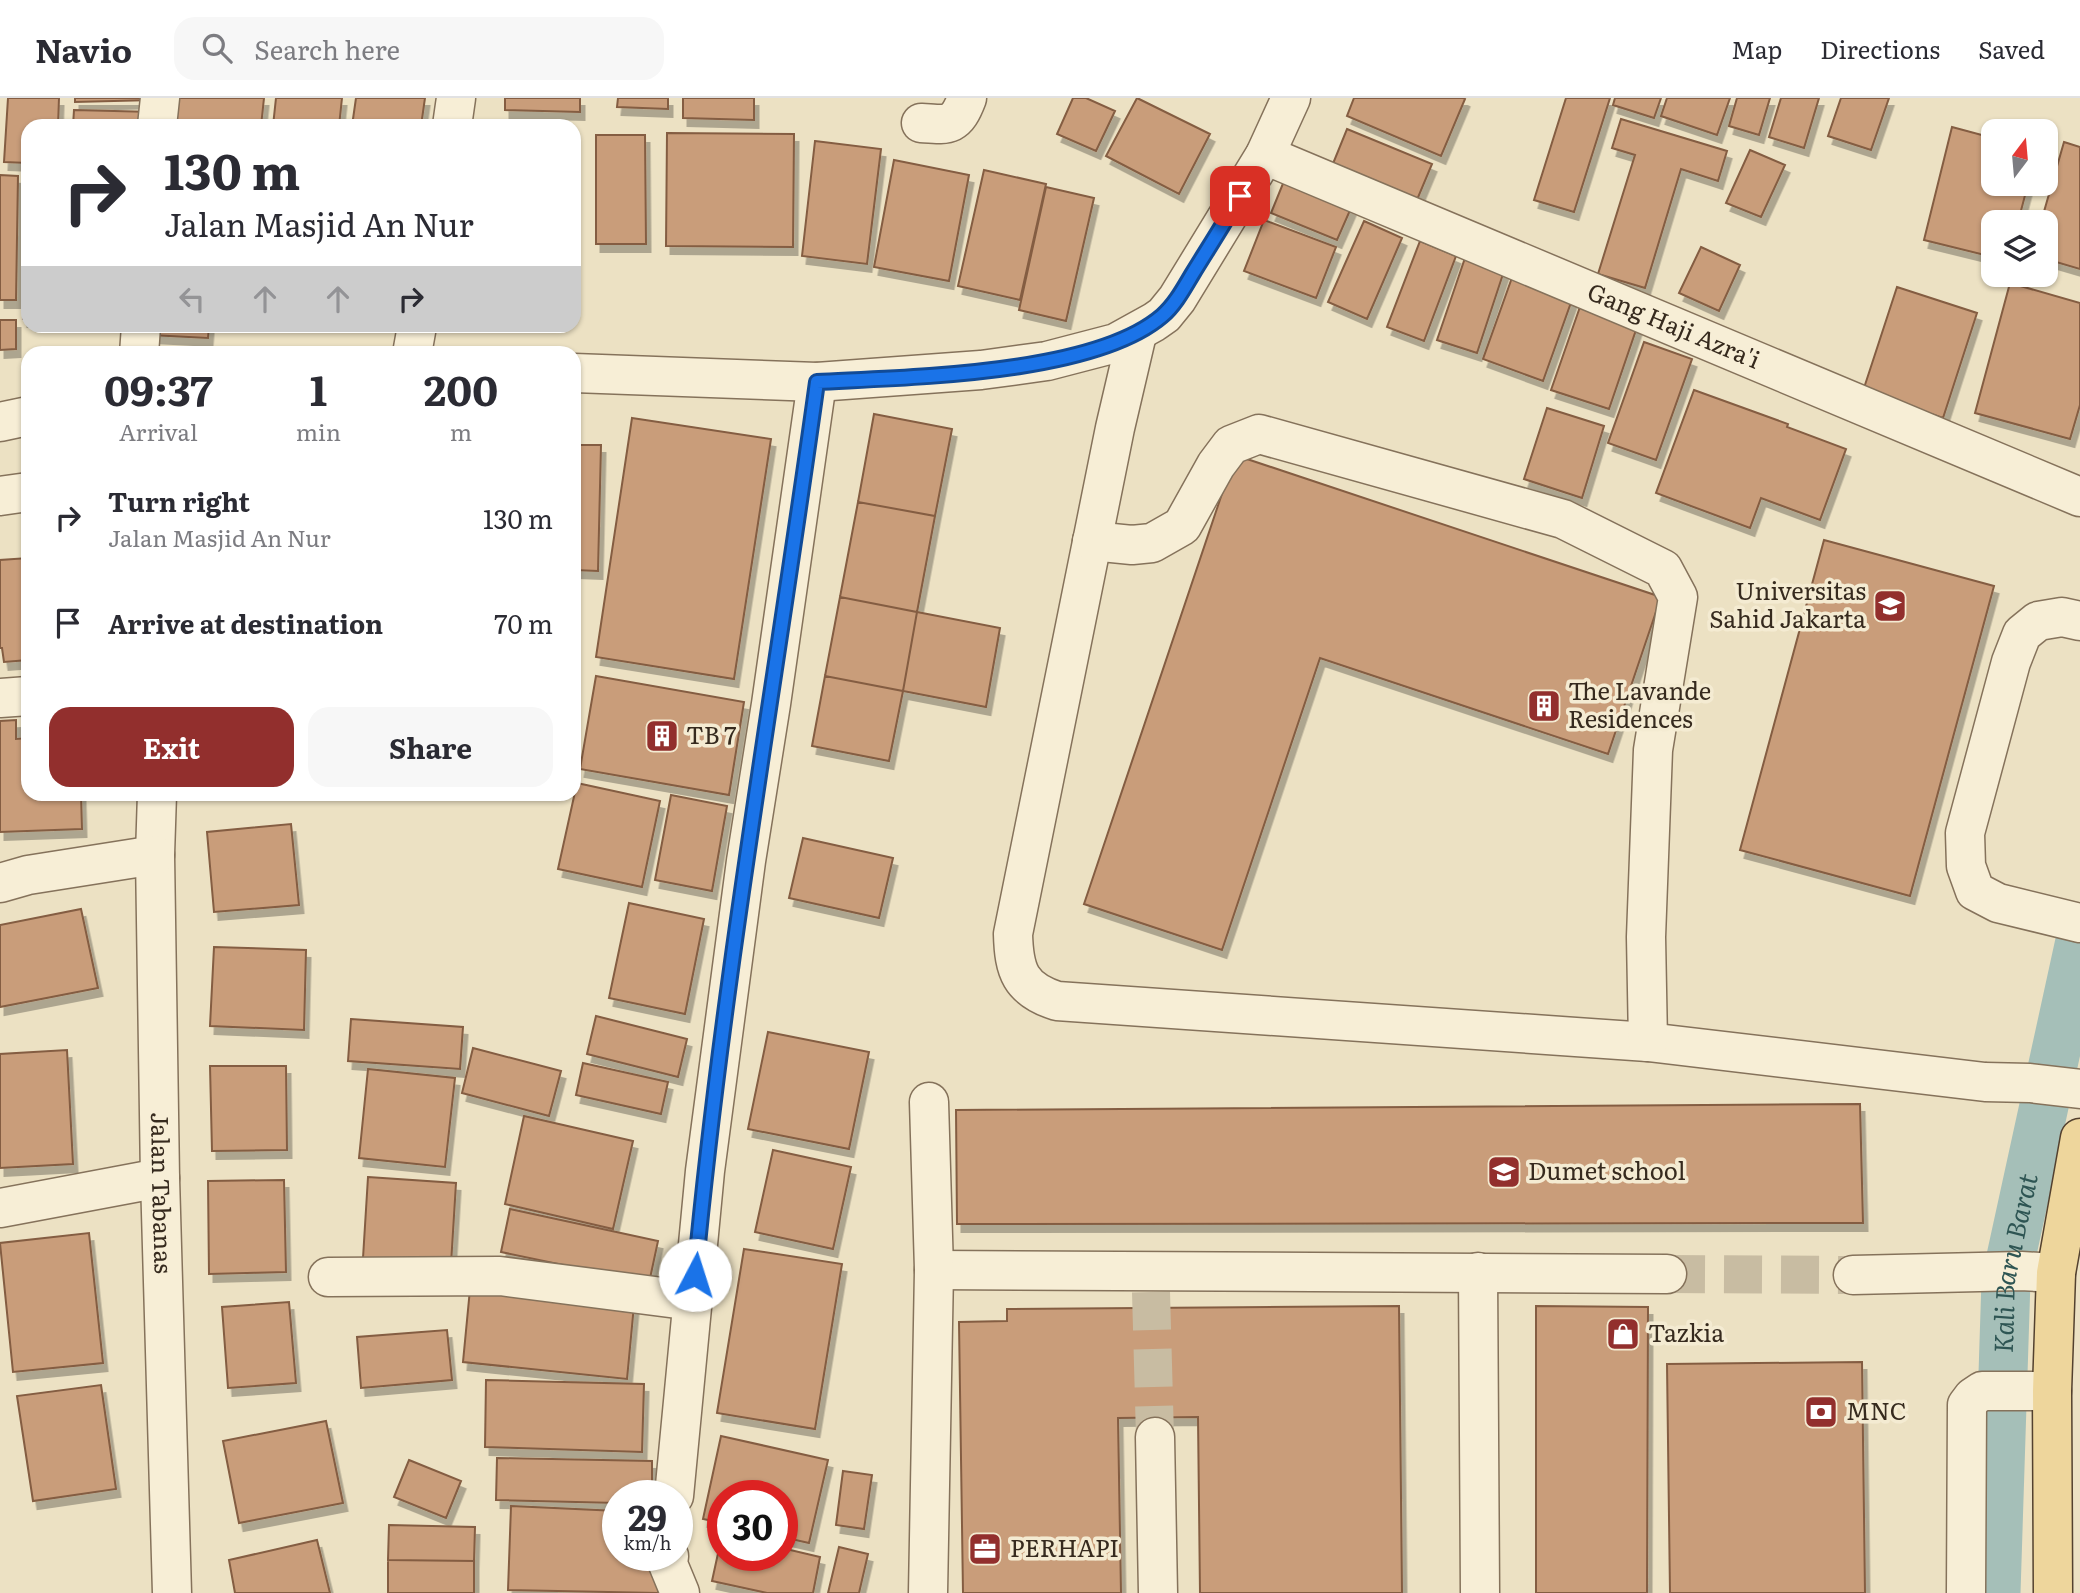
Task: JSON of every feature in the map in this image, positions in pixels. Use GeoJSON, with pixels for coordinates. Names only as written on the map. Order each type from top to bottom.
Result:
{"type":"FeatureCollection","features":[{"type":"Feature","properties":{"kind":"main road"},"geometry":{"type":"LineString","coordinates":[[2053,1593],[2021,1391],[2022,1272],[2080,1138]]}},
{"type":"Feature","properties":{"kind":"street"},"geometry":{"type":"LineString","coordinates":[[158,119],[160,98]]}},
{"type":"Feature","properties":{"kind":"street"},"geometry":{"type":"LineString","coordinates":[[453,119],[456,98]]}},
{"type":"Feature","properties":{"kind":"street"},"geometry":{"type":"LineString","coordinates":[[920,123],[946,125],[957,120],[967,98]]}},
{"type":"Feature","properties":{"kind":"street"},"geometry":{"type":"LineString","coordinates":[[581,373],[817,382],[1021,365],[1090,351],[1137,334],[1164,315],[1177,299],[1265,155],[1282,101]]}},
{"type":"Feature","properties":{"kind":"street","name":"Gang Haji Azra'i"},"geometry":{"type":"LineString","coordinates":[[1265,155],[2080,497]]}},
{"type":"Feature","properties":{"kind":"street"},"geometry":{"type":"LineString","coordinates":[[1137,334],[1092,541],[1013,934],[1014,961],[1023,982],[1038,995],[1057,1001],[1648,1042],[2057,1092]]}},
{"type":"Feature","properties":{"kind":"street"},"geometry":{"type":"LineString","coordinates":[[675,1480],[705,1171],[746,861],[817,382]]}},
{"type":"Feature","properties":{"kind":"street"},"geometry":{"type":"LineString","coordinates":[[0,422],[21,418]]}},
{"type":"Feature","properties":{"kind":"street"},"geometry":{"type":"LineString","coordinates":[[1092,541],[1132,545],[1152,543],[1182,526],[1216,465],[1231,444],[1259,434],[1563,519],[1663,569],[1678,597],[1653,750],[1646,937],[1648,1042]]}},
{"type":"Feature","properties":{"kind":"street"},"geometry":{"type":"LineString","coordinates":[[0,496],[21,493]]}},
{"type":"Feature","properties":{"kind":"street"},"geometry":{"type":"LineString","coordinates":[[2080,621],[2062,617],[2038,621],[2022,634],[2011,662],[1965,833],[1966,866],[1975,891],[1998,903],[2080,923]]}},
{"type":"Feature","properties":{"kind":"street"},"geometry":{"type":"LineString","coordinates":[[0,698],[21,696]]}},
{"type":"Feature","properties":{"kind":"street","name":"Jalan Tabanas"},"geometry":{"type":"LineString","coordinates":[[157,801],[155,855],[160,1178],[172,1593]]}},
{"type":"Feature","properties":{"kind":"street"},"geometry":{"type":"LineString","coordinates":[[0,883],[28,875],[155,855]]}},
{"type":"Feature","properties":{"kind":"street"},"geometry":{"type":"LineString","coordinates":[[928,1593],[934,1270],[929,1102]]}},
{"type":"Feature","properties":{"kind":"street"},"geometry":{"type":"LineString","coordinates":[[0,1208],[160,1178]]}},
{"type":"Feature","properties":{"kind":"street"},"geometry":{"type":"LineString","coordinates":[[934,1270],[1150,1281],[1478,1272],[1667,1274]]}},
{"type":"Feature","properties":{"kind":"street"},"geometry":{"type":"LineString","coordinates":[[1478,1272],[1480,1593]]}},
{"type":"Feature","properties":{"kind":"street"},"geometry":{"type":"LineString","coordinates":[[1853,1275],[2022,1272]]}},
{"type":"Feature","properties":{"kind":"street"},"geometry":{"type":"LineString","coordinates":[[328,1277],[500,1276],[692,1301]]}},
{"type":"Feature","properties":{"kind":"street"},"geometry":{"type":"LineString","coordinates":[[1966,1593],[1967,1405],[1973,1396],[1982,1391],[2021,1391]]}},
{"type":"Feature","properties":{"kind":"street"},"geometry":{"type":"LineString","coordinates":[[1155,1437],[1157,1593]]}},
{"type":"Feature","properties":{"kind":"street"},"geometry":{"type":"LineString","coordinates":[[670,1571],[680,1593]]}},
{"type":"Feature","properties":{"kind":"building"},"geometry":{"type":"Polygon","coordinates":[[[8,98],[59,98],[58,119],[21,119],[21,163],[4,162],[8,98]]]}},
{"type":"Feature","properties":{"kind":"building"},"geometry":{"type":"Polygon","coordinates":[[[75,98],[153,98],[153,100],[75,102],[75,98]]]}},
{"type":"Feature","properties":{"kind":"building"},"geometry":{"type":"Polygon","coordinates":[[[169,98],[264,98],[262,119],[167,119],[169,98]]]}},
{"type":"Feature","properties":{"kind":"building"},"geometry":{"type":"Polygon","coordinates":[[[276,98],[342,98],[340,119],[274,119],[276,98]]]}},
{"type":"Feature","properties":{"kind":"building"},"geometry":{"type":"Polygon","coordinates":[[[356,98],[425,98],[422,119],[353,119],[356,98]]]}},
{"type":"Feature","properties":{"kind":"building"},"geometry":{"type":"Polygon","coordinates":[[[505,98],[580,98],[580,112],[505,110],[505,98]]]}},
{"type":"Feature","properties":{"kind":"building"},"geometry":{"type":"Polygon","coordinates":[[[618,98],[668,98],[668,109],[617,107],[618,98]]]}},
{"type":"Feature","properties":{"kind":"building"},"geometry":{"type":"Polygon","coordinates":[[[683,98],[754,98],[754,120],[683,118],[683,98]]]}},
{"type":"Feature","properties":{"kind":"building"},"geometry":{"type":"Polygon","coordinates":[[[1073,98],[1086,98],[1115,111],[1096,151],[1057,134],[1073,98]]]}},
{"type":"Feature","properties":{"kind":"building"},"geometry":{"type":"Polygon","coordinates":[[[1137,98],[1210,134],[1179,194],[1106,156],[1137,98]]]}},
{"type":"Feature","properties":{"kind":"building"},"geometry":{"type":"Polygon","coordinates":[[[1354,98],[1465,99],[1441,156],[1347,116],[1354,98]]]}},
{"type":"Feature","properties":{"kind":"building"},"geometry":{"type":"Polygon","coordinates":[[[1566,98],[1610,98],[1574,212],[1534,200],[1566,98]]]}},
{"type":"Feature","properties":{"kind":"building"},"geometry":{"type":"Polygon","coordinates":[[[1615,98],[1661,98],[1654,118],[1613,105],[1615,98]]]}},
{"type":"Feature","properties":{"kind":"building"},"geometry":{"type":"Polygon","coordinates":[[[1667,98],[1730,98],[1717,135],[1661,116],[1667,98]]]}},
{"type":"Feature","properties":{"kind":"building"},"geometry":{"type":"Polygon","coordinates":[[[1737,98],[1770,98],[1759,135],[1729,126],[1737,98]]]}},
{"type":"Feature","properties":{"kind":"building"},"geometry":{"type":"Polygon","coordinates":[[[1781,98],[1819,98],[1804,148],[1769,137],[1781,98]]]}},
{"type":"Feature","properties":{"kind":"building"},"geometry":{"type":"Polygon","coordinates":[[[1841,98],[1889,98],[1871,150],[1828,136],[1841,98]]]}},
{"type":"Feature","properties":{"kind":"building"},"geometry":{"type":"Polygon","coordinates":[[[74,110],[154,112],[154,119],[73,119],[74,110]]]}},
{"type":"Feature","properties":{"kind":"building"},"geometry":{"type":"Polygon","coordinates":[[[1621,119],[1727,151],[1718,181],[1681,169],[1645,288],[1598,274],[1635,155],[1612,148],[1621,119]]]}},
{"type":"Feature","properties":{"kind":"building"},"geometry":{"type":"Polygon","coordinates":[[[1952,127],[1981,135],[1981,196],[2025,196],[2021,210],[1981,210],[1981,254],[1924,240],[1952,127]]]}},
{"type":"Feature","properties":{"kind":"building"},"geometry":{"type":"Polygon","coordinates":[[[1347,129],[1432,164],[1414,207],[1330,171],[1347,129]]]}},
{"type":"Feature","properties":{"kind":"building"},"geometry":{"type":"Polygon","coordinates":[[[667,133],[794,134],[793,247],[666,246],[667,133]]]}},
{"type":"Feature","properties":{"kind":"building"},"geometry":{"type":"Polygon","coordinates":[[[596,135],[645,135],[646,244],[596,244],[596,135]]]}},
{"type":"Feature","properties":{"kind":"building"},"geometry":{"type":"Polygon","coordinates":[[[815,141],[881,149],[867,264],[802,256],[815,141]]]}},
{"type":"Feature","properties":{"kind":"building"},"geometry":{"type":"Polygon","coordinates":[[[2064,142],[2080,147],[2080,269],[2058,263],[2058,210],[2044,210],[2048,196],[2058,196],[2058,163],[2064,142]]]}},
{"type":"Feature","properties":{"kind":"building"},"geometry":{"type":"Polygon","coordinates":[[[1750,150],[1785,165],[1761,217],[1726,203],[1750,150]]]}},
{"type":"Feature","properties":{"kind":"building"},"geometry":{"type":"Polygon","coordinates":[[[894,160],[969,175],[949,281],[874,267],[894,160]]]}},
{"type":"Feature","properties":{"kind":"building"},"geometry":{"type":"Polygon","coordinates":[[[984,170],[1046,184],[1020,300],[958,286],[984,170]]]}},
{"type":"Feature","properties":{"kind":"building"},"geometry":{"type":"Polygon","coordinates":[[[0,175],[18,176],[16,300],[0,300],[0,175]]]}},
{"type":"Feature","properties":{"kind":"building"},"geometry":{"type":"Polygon","coordinates":[[[1284,181],[1351,208],[1337,240],[1271,213],[1284,181]]]}},
{"type":"Feature","properties":{"kind":"building"},"geometry":{"type":"Polygon","coordinates":[[[1046,187],[1094,198],[1066,321],[1019,310],[1046,187]]]}},
{"type":"Feature","properties":{"kind":"building"},"geometry":{"type":"Polygon","coordinates":[[[1264,220],[1336,247],[1316,298],[1244,271],[1264,220]]]}},
{"type":"Feature","properties":{"kind":"building"},"geometry":{"type":"Polygon","coordinates":[[[1364,221],[1402,238],[1367,319],[1328,302],[1364,221]]]}},
{"type":"Feature","properties":{"kind":"building"},"geometry":{"type":"Polygon","coordinates":[[[1420,241],[1456,256],[1424,341],[1387,327],[1420,241]]]}},
{"type":"Feature","properties":{"kind":"building"},"geometry":{"type":"Polygon","coordinates":[[[1701,247],[1740,265],[1719,311],[1679,293],[1701,247]]]}},
{"type":"Feature","properties":{"kind":"building"},"geometry":{"type":"Polygon","coordinates":[[[1465,258],[1504,271],[1477,353],[1437,340],[1465,258]]]}},
{"type":"Feature","properties":{"kind":"building"},"geometry":{"type":"Polygon","coordinates":[[[1514,272],[1574,294],[1543,381],[1483,359],[1514,272]]]}},
{"type":"Feature","properties":{"kind":"building"},"geometry":{"type":"Polygon","coordinates":[[[1897,287],[1977,313],[1943,418],[1863,391],[1897,287]]]}},
{"type":"Feature","properties":{"kind":"building"},"geometry":{"type":"Polygon","coordinates":[[[2009,287],[2024,287],[2080,303],[2080,405],[2070,439],[1975,413],[2009,287]]]}},
{"type":"Feature","properties":{"kind":"building"},"geometry":{"type":"Polygon","coordinates":[[[1581,304],[1638,324],[1609,409],[1551,390],[1581,304]]]}},
{"type":"Feature","properties":{"kind":"building"},"geometry":{"type":"Polygon","coordinates":[[[0,320],[16,320],[16,349],[0,350],[0,320]]]}},
{"type":"Feature","properties":{"kind":"building"},"geometry":{"type":"Polygon","coordinates":[[[150,333],[208,333],[208,338],[150,333]]]}},
{"type":"Feature","properties":{"kind":"building"},"geometry":{"type":"Polygon","coordinates":[[[1644,342],[1692,359],[1656,460],[1608,443],[1644,342]]]}},
{"type":"Feature","properties":{"kind":"building"},"geometry":{"type":"Polygon","coordinates":[[[1694,390],[1788,424],[1787,427],[1846,449],[1820,520],[1761,498],[1750,528],[1656,493],[1694,390]]]}},
{"type":"Feature","properties":{"kind":"building"},"geometry":{"type":"Polygon","coordinates":[[[1547,408],[1604,426],[1582,498],[1524,479],[1547,408]]]}},
{"type":"Feature","properties":{"kind":"building"},"geometry":{"type":"Polygon","coordinates":[[[874,414],[952,429],[935,516],[858,502],[874,414]]]}},
{"type":"Feature","properties":{"kind":"building"},"geometry":{"type":"Polygon","coordinates":[[[632,418],[771,439],[734,679],[596,657],[632,418]]]}},
{"type":"Feature","properties":{"kind":"building"},"geometry":{"type":"Polygon","coordinates":[[[581,445],[601,445],[598,571],[581,570],[581,445]]]}},
{"type":"Feature","properties":{"kind":"building","name":"The Lavande Residences"},"geometry":{"type":"Polygon","coordinates":[[[1235,455],[1661,597],[1608,754],[1320,658],[1222,950],[1084,904],[1235,455]]]}},
{"type":"Feature","properties":{"kind":"building"},"geometry":{"type":"Polygon","coordinates":[[[858,502],[935,516],[917,612],[840,597],[858,502]]]}},
{"type":"Feature","properties":{"kind":"building"},"geometry":{"type":"Polygon","coordinates":[[[1824,540],[1994,586],[1910,896],[1740,850],[1824,540]]]}},
{"type":"Feature","properties":{"kind":"building"},"geometry":{"type":"Polygon","coordinates":[[[21,558],[21,661],[4,662],[0,648],[0,560],[21,558]]]}},
{"type":"Feature","properties":{"kind":"building"},"geometry":{"type":"Polygon","coordinates":[[[840,597],[917,612],[903,691],[825,676],[840,597]]]}},
{"type":"Feature","properties":{"kind":"building"},"geometry":{"type":"Polygon","coordinates":[[[917,612],[1000,628],[986,707],[903,691],[917,612]]]}},
{"type":"Feature","properties":{"kind":"building","name":"TB 7"},"geometry":{"type":"Polygon","coordinates":[[[596,676],[744,702],[729,795],[581,769],[596,676]]]}},
{"type":"Feature","properties":{"kind":"building"},"geometry":{"type":"Polygon","coordinates":[[[825,676],[903,691],[889,761],[812,746],[825,676]]]}},
{"type":"Feature","properties":{"kind":"building"},"geometry":{"type":"Polygon","coordinates":[[[16,720],[16,739],[21,739],[21,801],[81,801],[82,829],[0,832],[0,721],[16,720]]]}},
{"type":"Feature","properties":{"kind":"building"},"geometry":{"type":"Polygon","coordinates":[[[581,784],[660,801],[642,887],[558,869],[573,801],[581,801],[581,784]]]}},
{"type":"Feature","properties":{"kind":"building"},"geometry":{"type":"Polygon","coordinates":[[[671,795],[727,806],[712,891],[655,880],[671,795]]]}},
{"type":"Feature","properties":{"kind":"building"},"geometry":{"type":"Polygon","coordinates":[[[291,824],[299,905],[214,912],[207,832],[291,824]]]}},
{"type":"Feature","properties":{"kind":"building"},"geometry":{"type":"Polygon","coordinates":[[[803,838],[893,858],[879,918],[789,898],[803,838]]]}},
{"type":"Feature","properties":{"kind":"building"},"geometry":{"type":"Polygon","coordinates":[[[629,903],[704,919],[685,1014],[609,998],[629,903]]]}},
{"type":"Feature","properties":{"kind":"building"},"geometry":{"type":"Polygon","coordinates":[[[81,909],[98,988],[0,1007],[0,925],[81,909]]]}},
{"type":"Feature","properties":{"kind":"building"},"geometry":{"type":"Polygon","coordinates":[[[214,947],[306,950],[304,1030],[210,1026],[214,947]]]}},
{"type":"Feature","properties":{"kind":"building"},"geometry":{"type":"Polygon","coordinates":[[[596,1016],[687,1039],[678,1077],[587,1054],[596,1016]]]}},
{"type":"Feature","properties":{"kind":"building"},"geometry":{"type":"Polygon","coordinates":[[[351,1019],[463,1027],[460,1069],[348,1061],[351,1019]]]}},
{"type":"Feature","properties":{"kind":"building"},"geometry":{"type":"Polygon","coordinates":[[[768,1032],[869,1052],[849,1149],[748,1129],[768,1032]]]}},
{"type":"Feature","properties":{"kind":"building"},"geometry":{"type":"Polygon","coordinates":[[[473,1048],[561,1071],[549,1116],[462,1093],[473,1048]]]}},
{"type":"Feature","properties":{"kind":"building"},"geometry":{"type":"Polygon","coordinates":[[[67,1050],[73,1164],[0,1168],[0,1054],[67,1050]]]}},
{"type":"Feature","properties":{"kind":"building"},"geometry":{"type":"Polygon","coordinates":[[[583,1063],[668,1082],[661,1114],[576,1095],[583,1063]]]}},
{"type":"Feature","properties":{"kind":"building"},"geometry":{"type":"Polygon","coordinates":[[[210,1066],[286,1066],[287,1150],[212,1151],[210,1066]]]}},
{"type":"Feature","properties":{"kind":"building"},"geometry":{"type":"Polygon","coordinates":[[[368,1069],[455,1078],[445,1167],[359,1158],[368,1069]]]}},
{"type":"Feature","properties":{"kind":"building"},"geometry":{"type":"Polygon","coordinates":[[[1860,1104],[1863,1223],[957,1224],[956,1110],[1860,1104]]]}},
{"type":"Feature","properties":{"kind":"building"},"geometry":{"type":"Polygon","coordinates":[[[524,1116],[633,1141],[613,1229],[505,1204],[524,1116]]]}},
{"type":"Feature","properties":{"kind":"building"},"geometry":{"type":"Polygon","coordinates":[[[773,1150],[851,1167],[833,1249],[755,1232],[773,1150]]]}},
{"type":"Feature","properties":{"kind":"building"},"geometry":{"type":"Polygon","coordinates":[[[368,1177],[456,1183],[451,1264],[363,1258],[368,1177]]]}},
{"type":"Feature","properties":{"kind":"building"},"geometry":{"type":"Polygon","coordinates":[[[284,1180],[286,1272],[209,1274],[208,1181],[284,1180]]]}},
{"type":"Feature","properties":{"kind":"building"},"geometry":{"type":"Polygon","coordinates":[[[510,1209],[658,1241],[649,1283],[501,1252],[510,1209]]]}},
{"type":"Feature","properties":{"kind":"building"},"geometry":{"type":"Polygon","coordinates":[[[89,1233],[103,1363],[13,1372],[0,1243],[89,1233]]]}},
{"type":"Feature","properties":{"kind":"building"},"geometry":{"type":"Polygon","coordinates":[[[744,1249],[842,1264],[815,1429],[717,1413],[744,1249]]]}},
{"type":"Feature","properties":{"kind":"building"},"geometry":{"type":"Polygon","coordinates":[[[470,1289],[634,1305],[627,1379],[463,1362],[470,1289]]]}},
{"type":"Feature","properties":{"kind":"building"},"geometry":{"type":"Polygon","coordinates":[[[289,1302],[296,1383],[228,1388],[222,1307],[289,1302]]]}},
{"type":"Feature","properties":{"kind":"building"},"geometry":{"type":"Polygon","coordinates":[[[1399,1306],[1402,1593],[1200,1593],[1198,1417],[1118,1418],[1121,1593],[963,1593],[959,1322],[1007,1321],[1007,1309],[1399,1306]]]}},
{"type":"Feature","properties":{"kind":"building"},"geometry":{"type":"Polygon","coordinates":[[[1536,1306],[1648,1307],[1647,1593],[1536,1593],[1536,1306]]]}},
{"type":"Feature","properties":{"kind":"building"},"geometry":{"type":"Polygon","coordinates":[[[447,1330],[452,1380],[361,1388],[357,1337],[447,1330]]]}},
{"type":"Feature","properties":{"kind":"building"},"geometry":{"type":"Polygon","coordinates":[[[1862,1362],[1865,1593],[1670,1593],[1667,1364],[1862,1362]]]}},
{"type":"Feature","properties":{"kind":"building"},"geometry":{"type":"Polygon","coordinates":[[[486,1380],[644,1384],[642,1452],[485,1447],[486,1380]]]}},
{"type":"Feature","properties":{"kind":"building"},"geometry":{"type":"Polygon","coordinates":[[[101,1385],[116,1489],[33,1501],[17,1396],[101,1385]]]}},
{"type":"Feature","properties":{"kind":"building"},"geometry":{"type":"Polygon","coordinates":[[[326,1421],[343,1503],[239,1523],[223,1441],[326,1421]]]}},
{"type":"Feature","properties":{"kind":"building"},"geometry":{"type":"Polygon","coordinates":[[[721,1436],[828,1460],[809,1543],[798,1541],[798,1480],[711,1480],[721,1436]]]}},
{"type":"Feature","properties":{"kind":"building"},"geometry":{"type":"Polygon","coordinates":[[[497,1458],[652,1461],[652,1480],[602,1480],[602,1503],[496,1500],[497,1458]]]}},
{"type":"Feature","properties":{"kind":"building"},"geometry":{"type":"Polygon","coordinates":[[[409,1460],[461,1481],[446,1518],[394,1497],[409,1460]]]}},
{"type":"Feature","properties":{"kind":"building"},"geometry":{"type":"Polygon","coordinates":[[[843,1471],[872,1475],[864,1529],[836,1525],[843,1471]]]}},
{"type":"Feature","properties":{"kind":"building"},"geometry":{"type":"Polygon","coordinates":[[[707,1501],[707,1520],[703,1519],[707,1501]]]}},
{"type":"Feature","properties":{"kind":"building"},"geometry":{"type":"Polygon","coordinates":[[[511,1506],[602,1510],[602,1571],[659,1571],[658,1593],[508,1590],[511,1506]]]}},
{"type":"Feature","properties":{"kind":"building"},"geometry":{"type":"Polygon","coordinates":[[[389,1525],[475,1527],[474,1561],[388,1560],[389,1525]]]}},
{"type":"Feature","properties":{"kind":"building"},"geometry":{"type":"Polygon","coordinates":[[[317,1540],[330,1593],[235,1593],[229,1560],[317,1540]]]}},
{"type":"Feature","properties":{"kind":"building"},"geometry":{"type":"Polygon","coordinates":[[[839,1547],[868,1554],[859,1593],[828,1593],[839,1547]]]}},
{"type":"Feature","properties":{"kind":"building"},"geometry":{"type":"Polygon","coordinates":[[[798,1552],[820,1557],[813,1593],[767,1593],[712,1581],[714,1571],[798,1571],[798,1552]]]}},
{"type":"Feature","properties":{"kind":"building"},"geometry":{"type":"Polygon","coordinates":[[[388,1560],[474,1561],[474,1593],[388,1593],[388,1560]]]}},
{"type":"Feature","properties":{"kind":"waterway","name":"Kali Baru Barat"},"geometry":{"type":"LineString","coordinates":[[1996,1593],[2006,1280],[2080,941]]}},
{"type":"Feature","properties":{"kind":"tunnel"},"geometry":{"type":"LineString","coordinates":[[1667,1274],[1853,1275]]}},
{"type":"Feature","properties":{"kind":"tunnel"},"geometry":{"type":"LineString","coordinates":[[1151,1292],[1155,1437]]}},
{"type":"Feature","properties":{"kind":"place","name":"Universitas Sahid Jakarta"},"geometry":{"type":"Point","coordinates":[1890,606]}},
{"type":"Feature","properties":{"kind":"place","name":"The Lavande Residences"},"geometry":{"type":"Point","coordinates":[1544,706]}},
{"type":"Feature","properties":{"kind":"place","name":"TB 7"},"geometry":{"type":"Point","coordinates":[662,736]}},
{"type":"Feature","properties":{"kind":"place","name":"Dumet school"},"geometry":{"type":"Point","coordinates":[1504,1172]}},
{"type":"Feature","properties":{"kind":"place","name":"Tazkia"},"geometry":{"type":"Point","coordinates":[1623,1334]}},
{"type":"Feature","properties":{"kind":"place","name":"MNC"},"geometry":{"type":"Point","coordinates":[1821,1412]}},
{"type":"Feature","properties":{"kind":"place","name":"PERHAPI"},"geometry":{"type":"Point","coordinates":[985,1549]}},
{"type":"Feature","properties":{"kind":"route"},"geometry":{"type":"LineString","coordinates":[[695,1275],[705,1171],[746,861],[817,382],[981,370],[1047,361],[1090,351],[1137,334],[1164,315],[1177,299],[1240,196]]}}]}
